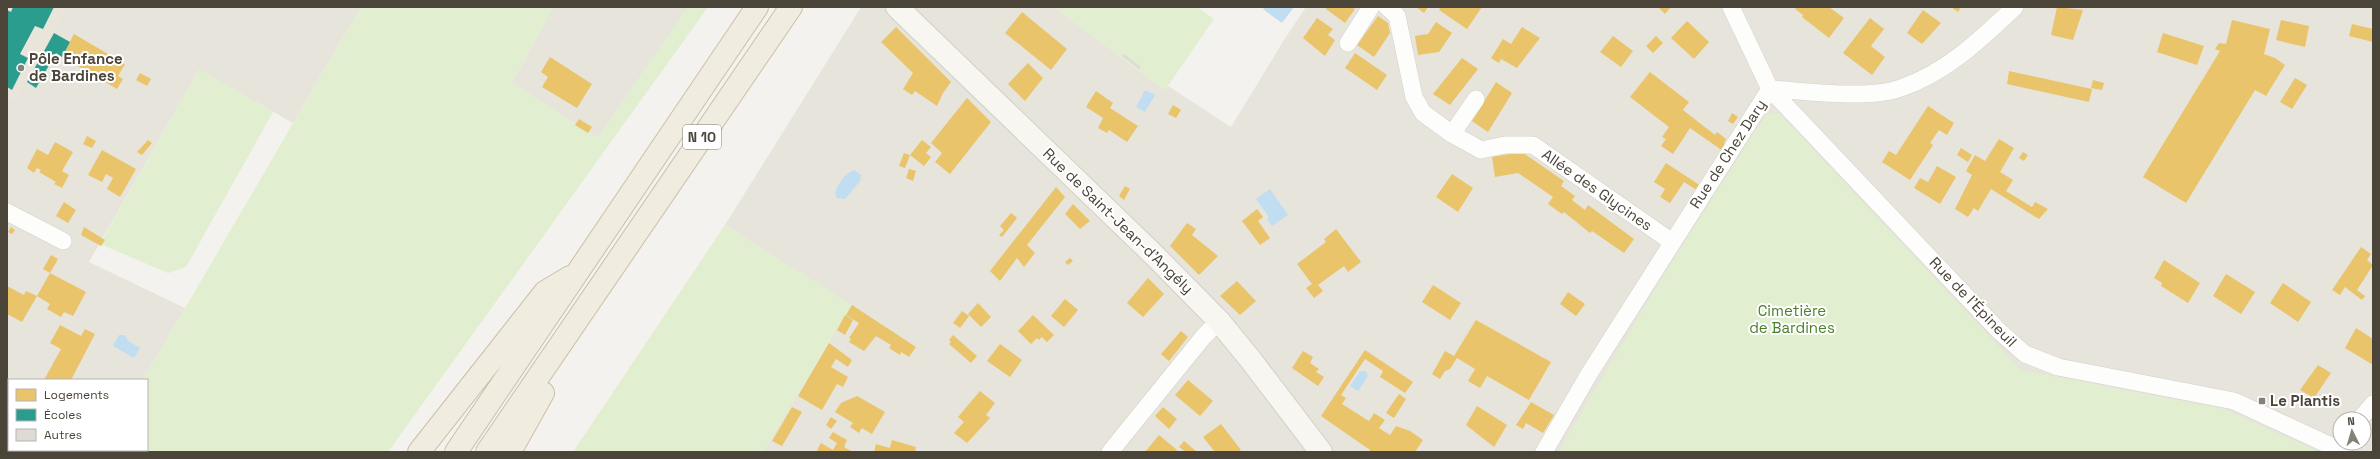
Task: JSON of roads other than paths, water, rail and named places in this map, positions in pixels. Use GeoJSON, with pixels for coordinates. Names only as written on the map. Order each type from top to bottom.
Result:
{"type":"FeatureCollection","features":[{"type":"Feature","properties":{"kind":"highway","name":"N 10"},"geometry":{"type":"LineString","coordinates":[[456,452],[576,273],[758,7]]}},
{"type":"Feature","properties":{"kind":"highway","name":"N 10"},"geometry":{"type":"LineString","coordinates":[[487,452],[791,7]]}},
{"type":"Feature","properties":{"kind":"highway"},"geometry":{"type":"LineString","coordinates":[[510,452],[613,268]]}},
{"type":"Feature","properties":{"kind":"highway"},"geometry":{"type":"LineString","coordinates":[[419,452],[545,292],[576,273]]}},
{"type":"Feature","properties":{"kind":"main road","name":"Rue de Saint-Jean-d'Angély"},"geometry":{"type":"LineString","coordinates":[[897,7],[1155,256],[1219,321],[1321,452]]}},
{"type":"Feature","properties":{"kind":"street"},"geometry":{"type":"LineString","coordinates":[[1348,43],[1371,7]]}},
{"type":"Feature","properties":{"kind":"street","name":"Allée des Glycines"},"geometry":{"type":"LineString","coordinates":[[1387,7],[1397,16],[1414,97],[1423,113],[1452,134],[1481,150],[1506,145],[1533,145],[1672,242]]}},
{"type":"Feature","properties":{"kind":"street","name":"Rue de l'Épineuil"},"geometry":{"type":"LineString","coordinates":[[1732,7],[1770,89],[1999,331],[2025,354],[2058,367],[2234,401],[2332,444]]}},
{"type":"Feature","properties":{"kind":"street","name":"Rue de Chez Dary"},"geometry":{"type":"LineString","coordinates":[[1544,452],[1589,374],[1770,89],[1843,93],[1879,92],[1901,88],[1944,67],[1965,53],[2015,7]]}},
{"type":"Feature","properties":{"kind":"street"},"geometry":{"type":"LineString","coordinates":[[1452,134],[1476,99]]}},
{"type":"Feature","properties":{"kind":"street"},"geometry":{"type":"LineString","coordinates":[[7,212],[63,241]]}},
{"type":"Feature","properties":{"kind":"street"},"geometry":{"type":"LineString","coordinates":[[1110,452],[1204,336],[1219,321]]}},
{"type":"Feature","properties":{"kind":"water"},"geometry":{"type":"Polygon","coordinates":[[[1265,7],[1294,7],[1282,23],[1263,9],[1265,7]]]}},
{"type":"Feature","properties":{"kind":"water"},"geometry":{"type":"Polygon","coordinates":[[[1145,90],[1155,95],[1145,112],[1136,107],[1145,90]]]}},
{"type":"Feature","properties":{"kind":"water"},"geometry":{"type":"Polygon","coordinates":[[[854,170],[861,175],[860,181],[845,199],[837,198],[835,193],[838,186],[845,176],[854,170]]]}},
{"type":"Feature","properties":{"kind":"water"},"geometry":{"type":"Polygon","coordinates":[[[1270,189],[1288,215],[1272,226],[1267,219],[1269,217],[1256,199],[1270,189]]]}},
{"type":"Feature","properties":{"kind":"water"},"geometry":{"type":"Polygon","coordinates":[[[119,335],[125,335],[128,341],[140,348],[134,358],[113,346],[119,335]]]}},
{"type":"Feature","properties":{"kind":"water"},"geometry":{"type":"Polygon","coordinates":[[[1360,371],[1366,371],[1368,376],[1358,391],[1350,386],[1360,371]]]}},
{"type":"Feature","properties":{"kind":"place","name":"Pôle Enfance de Bardines"},"geometry":{"type":"Point","coordinates":[21,68]}},
{"type":"Feature","properties":{"kind":"place","name":"Le Plantis"},"geometry":{"type":"Point","coordinates":[2262,401]}},
{"type":"Feature","properties":{"kind":"park label","name":"Cimetière de Bardines"},"geometry":{"type":"Point","coordinates":[1792,320]}}]}
